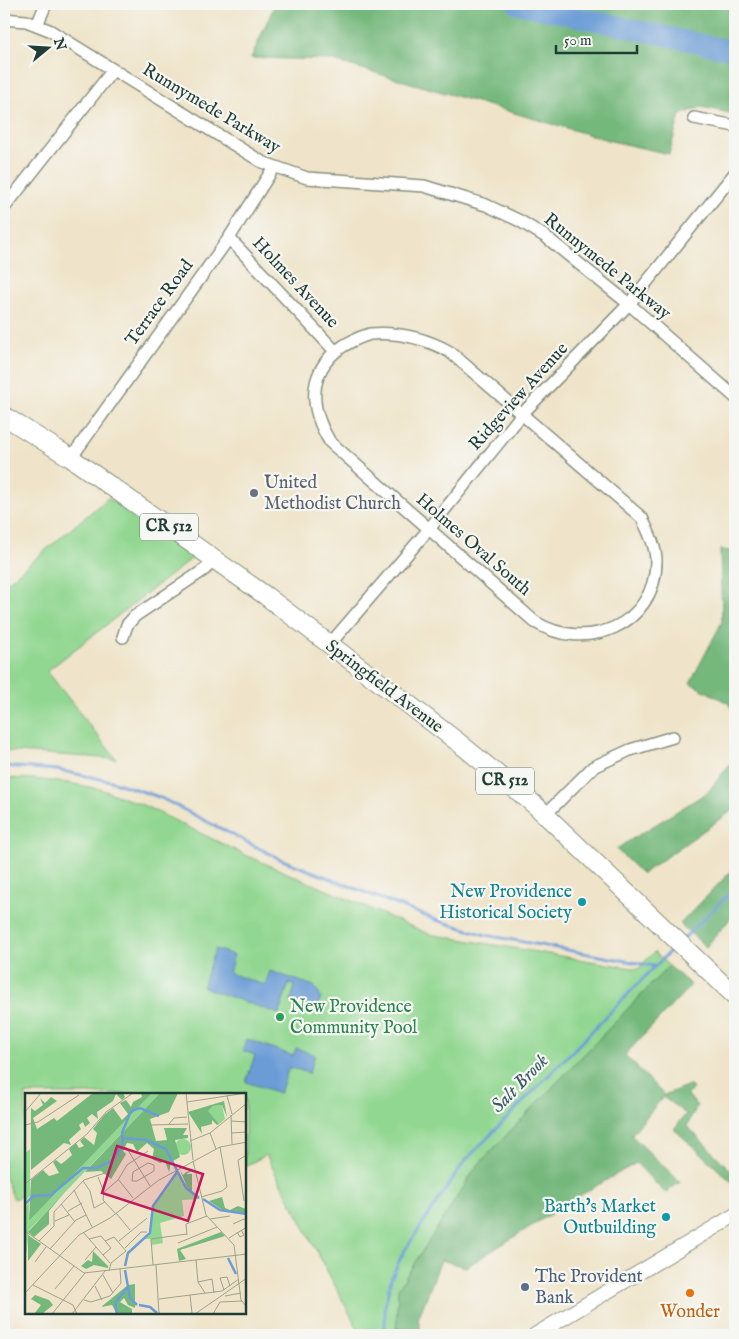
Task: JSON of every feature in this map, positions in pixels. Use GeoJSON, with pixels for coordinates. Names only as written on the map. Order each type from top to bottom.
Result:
{"type":"FeatureCollection","features":[{"type":"Feature","properties":{"kind":"main road","name":"Springfield Avenue"},"geometry":{"type":"LineString","coordinates":[[4,416],[71,458],[215,560],[458,742],[545,815],[735,996]]}},
{"type":"Feature","properties":{"kind":"street"},"geometry":{"type":"LineString","coordinates":[[38,25],[46,4]]}},
{"type":"Feature","properties":{"kind":"street","name":"Runnymede Parkway"},"geometry":{"type":"LineString","coordinates":[[4,19],[26,21],[38,25],[262,162],[274,167],[307,178],[424,186],[486,205],[546,237],[629,304],[735,397]]}},
{"type":"Feature","properties":{"kind":"street"},"geometry":{"type":"LineString","coordinates":[[4,208],[113,70]]}},
{"type":"Feature","properties":{"kind":"street"},"geometry":{"type":"LineString","coordinates":[[694,118],[735,126]]}},
{"type":"Feature","properties":{"kind":"street","name":"Terrace Road"},"geometry":{"type":"LineString","coordinates":[[71,458],[229,238],[274,167]]}},
{"type":"Feature","properties":{"kind":"street","name":"Ridgeview Avenue"},"geometry":{"type":"LineString","coordinates":[[329,645],[429,529],[522,414],[629,304],[735,173]]}},
{"type":"Feature","properties":{"kind":"street","name":"Holmes Avenue"},"geometry":{"type":"LineString","coordinates":[[229,238],[335,351]]}},
{"type":"Feature","properties":{"kind":"street","name":"Holmes Oval South"},"geometry":{"type":"LineString","coordinates":[[370,334],[399,334],[428,342],[450,352],[522,414],[642,518],[651,536],[656,561],[653,583],[645,599],[623,624],[594,635],[578,636],[548,630],[535,622],[342,454],[323,432],[318,420],[315,389],[323,363],[349,340],[370,334]]}},
{"type":"Feature","properties":{"kind":"street"},"geometry":{"type":"LineString","coordinates":[[124,637],[127,625],[135,616],[204,570],[215,560]]}},
{"type":"Feature","properties":{"kind":"street"},"geometry":{"type":"LineString","coordinates":[[545,815],[593,767],[630,750],[673,737]]}},
{"type":"Feature","properties":{"kind":"street"},"geometry":{"type":"LineString","coordinates":[[535,1335],[735,1215]]}},
{"type":"Feature","properties":{"kind":"green space"},"geometry":{"type":"Polygon","coordinates":[[[275,4],[735,4],[735,114],[701,107],[680,115],[669,154],[611,141],[331,60],[251,58],[275,4]]]}},
{"type":"Feature","properties":{"kind":"green space"},"geometry":{"type":"Polygon","coordinates":[[[108,498],[195,556],[47,671],[116,759],[4,751],[4,631],[9,626],[4,620],[4,585],[108,498]]]}},
{"type":"Feature","properties":{"kind":"green space"},"geometry":{"type":"Polygon","coordinates":[[[720,550],[735,551],[735,714],[728,703],[690,683],[722,622],[720,550]]]}},
{"type":"Feature","properties":{"kind":"green space"},"geometry":{"type":"Polygon","coordinates":[[[735,757],[735,811],[733,810],[642,874],[616,849],[708,792],[735,757]]]}},
{"type":"Feature","properties":{"kind":"green space"},"geometry":{"type":"Polygon","coordinates":[[[4,778],[34,779],[100,789],[143,805],[243,854],[429,934],[638,969],[654,952],[669,966],[477,1166],[398,1289],[396,1335],[361,1335],[266,1155],[246,1165],[246,1093],[25,1093],[25,1194],[14,1199],[4,1176],[4,778]]]}},
{"type":"Feature","properties":{"kind":"green space"},"geometry":{"type":"Polygon","coordinates":[[[735,867],[735,913],[706,947],[680,924],[735,867]]]}},
{"type":"Feature","properties":{"kind":"green space"},"geometry":{"type":"Polygon","coordinates":[[[669,966],[691,985],[625,1055],[664,1095],[689,1085],[693,1088],[688,1095],[697,1106],[687,1126],[735,1175],[735,1185],[674,1129],[686,1114],[663,1097],[631,1135],[680,1182],[665,1193],[636,1163],[584,1193],[466,1267],[441,1260],[418,1319],[422,1335],[396,1335],[398,1289],[477,1166],[669,966]]]}},
{"type":"Feature","properties":{"kind":"water"},"geometry":{"type":"Polygon","coordinates":[[[215,949],[234,955],[229,973],[265,985],[270,971],[314,986],[321,998],[315,1012],[310,1014],[296,1009],[291,1000],[295,986],[289,983],[279,1014],[202,987],[215,949]]]}},
{"type":"Feature","properties":{"kind":"water"},"geometry":{"type":"Polygon","coordinates":[[[247,1039],[293,1056],[296,1048],[315,1055],[309,1073],[289,1067],[280,1093],[246,1082],[255,1055],[243,1051],[247,1039]]]}},
{"type":"Feature","properties":{"kind":"waterway"},"geometry":{"type":"LineString","coordinates":[[517,4],[735,51]]}},
{"type":"Feature","properties":{"kind":"waterway"},"geometry":{"type":"LineString","coordinates":[[4,766],[57,770],[111,781],[159,797],[280,859],[436,920],[486,935],[654,966]]}},
{"type":"Feature","properties":{"kind":"waterway","name":"Salt Brook"},"geometry":{"type":"LineString","coordinates":[[683,939],[735,888]]}},
{"type":"Feature","properties":{"kind":"waterway","name":"Salt Brook"},"geometry":{"type":"LineString","coordinates":[[385,1335],[385,1306],[391,1279],[403,1253],[464,1162],[675,946]]}},
{"type":"Feature","properties":{"kind":"place","name":"United Methodist Church"},"geometry":{"type":"Point","coordinates":[254,493]}},
{"type":"Feature","properties":{"kind":"place","name":"New Providence Historical Society"},"geometry":{"type":"Point","coordinates":[582,902]}},
{"type":"Feature","properties":{"kind":"place","name":"New Providence Community Pool"},"geometry":{"type":"Point","coordinates":[280,1017]}},
{"type":"Feature","properties":{"kind":"place","name":"Barth's Market Outbuilding"},"geometry":{"type":"Point","coordinates":[666,1217]}},
{"type":"Feature","properties":{"kind":"place","name":"The Provident Bank"},"geometry":{"type":"Point","coordinates":[525,1287]}},
{"type":"Feature","properties":{"kind":"place","name":"Wonder"},"geometry":{"type":"Point","coordinates":[690,1293]}}]}
